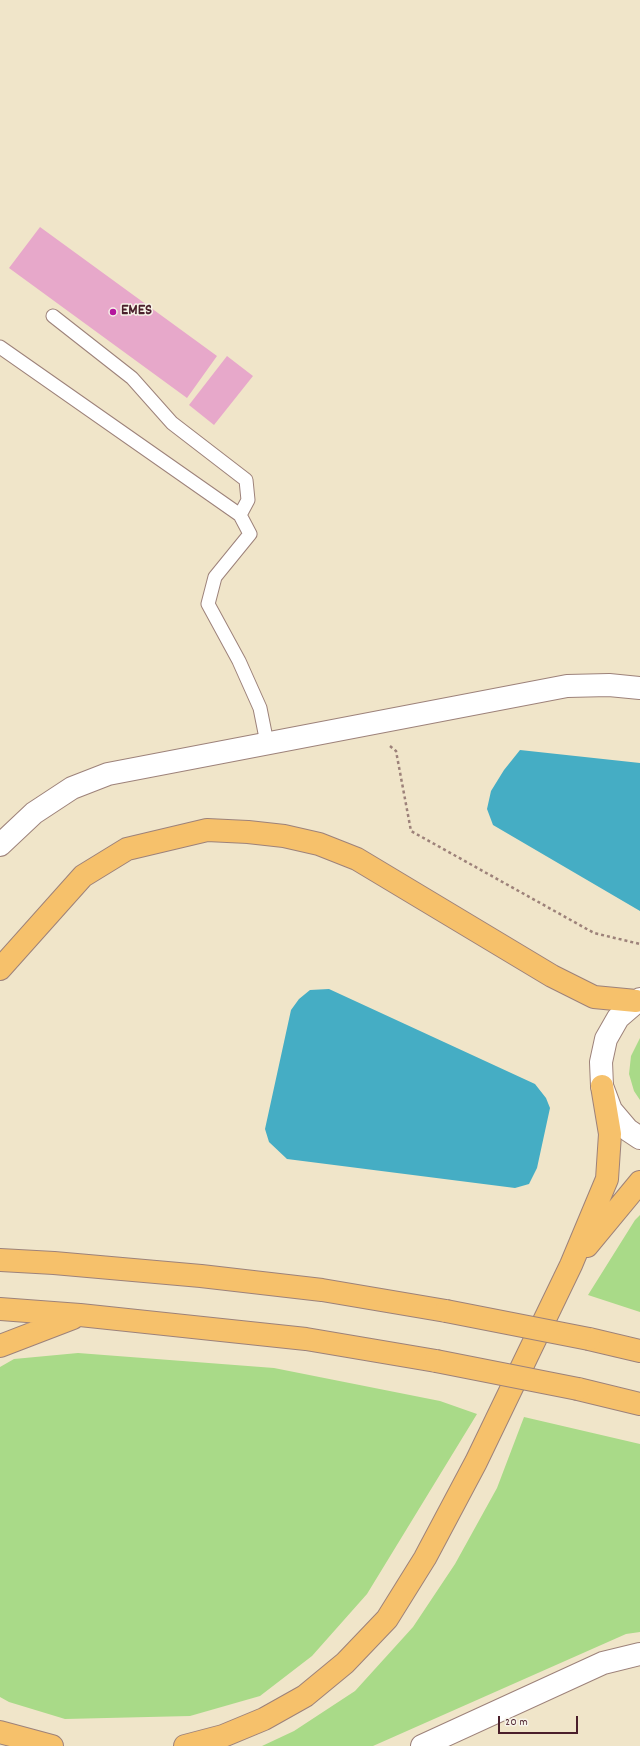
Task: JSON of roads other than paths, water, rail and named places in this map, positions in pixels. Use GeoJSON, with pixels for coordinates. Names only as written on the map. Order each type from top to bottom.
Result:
{"type":"FeatureCollection","features":[{"type":"Feature","properties":{"kind":"highway"},"geometry":{"type":"LineString","coordinates":[[0,969],[83,876],[127,848],[207,830],[235,831],[284,836],[319,844],[357,859],[552,976],[594,997],[638,1000]]}},
{"type":"Feature","properties":{"kind":"highway"},"geometry":{"type":"LineString","coordinates":[[185,1746],[223,1736],[264,1719],[305,1696],[345,1663],[387,1619],[425,1558],[464,1486],[571,1265],[607,1178],[610,1134],[602,1086]]}},
{"type":"Feature","properties":{"kind":"highway"},"geometry":{"type":"LineString","coordinates":[[571,1265],[640,1182]]}},
{"type":"Feature","properties":{"kind":"highway"},"geometry":{"type":"LineString","coordinates":[[0,1260],[201,1276],[299,1287],[446,1311],[589,1339],[640,1351]]}},
{"type":"Feature","properties":{"kind":"highway"},"geometry":{"type":"LineString","coordinates":[[0,1309],[80,1315],[306,1339],[436,1361],[640,1404]]}},
{"type":"Feature","properties":{"kind":"highway"},"geometry":{"type":"LineString","coordinates":[[0,1346],[80,1315]]}},
{"type":"Feature","properties":{"kind":"highway"},"geometry":{"type":"LineString","coordinates":[[0,1732],[52,1746]]}},
{"type":"Feature","properties":{"kind":"street"},"geometry":{"type":"LineString","coordinates":[[0,845],[34,812],[72,788],[108,774],[567,686],[609,685],[640,688]]}},
{"type":"Feature","properties":{"kind":"street"},"geometry":{"type":"LineString","coordinates":[[638,1000],[618,1018],[606,1038],[601,1062],[602,1086],[611,1110],[628,1130],[640,1138]]}},
{"type":"Feature","properties":{"kind":"street"},"geometry":{"type":"LineString","coordinates":[[422,1746],[603,1663],[640,1654]]}},
{"type":"Feature","properties":{"kind":"lane"},"geometry":{"type":"LineString","coordinates":[[53,316],[132,378],[172,423],[246,480],[248,500],[240,515]]}},
{"type":"Feature","properties":{"kind":"lane"},"geometry":{"type":"LineString","coordinates":[[0,347],[240,515],[250,534],[215,577],[208,604],[239,661],[260,708],[267,743]]}},
{"type":"Feature","properties":{"kind":"water"},"geometry":{"type":"Polygon","coordinates":[[[520,750],[640,763],[640,911],[493,825],[487,809],[491,791],[504,770],[520,750]]]}},
{"type":"Feature","properties":{"kind":"water"},"geometry":{"type":"Polygon","coordinates":[[[329,989],[535,1084],[546,1098],[550,1108],[537,1168],[529,1184],[515,1188],[287,1159],[269,1142],[265,1129],[291,1010],[299,999],[310,990],[329,989]]]}},
{"type":"Feature","properties":{"kind":"place","name":"EMES"},"geometry":{"type":"Point","coordinates":[113,312]}}]}
